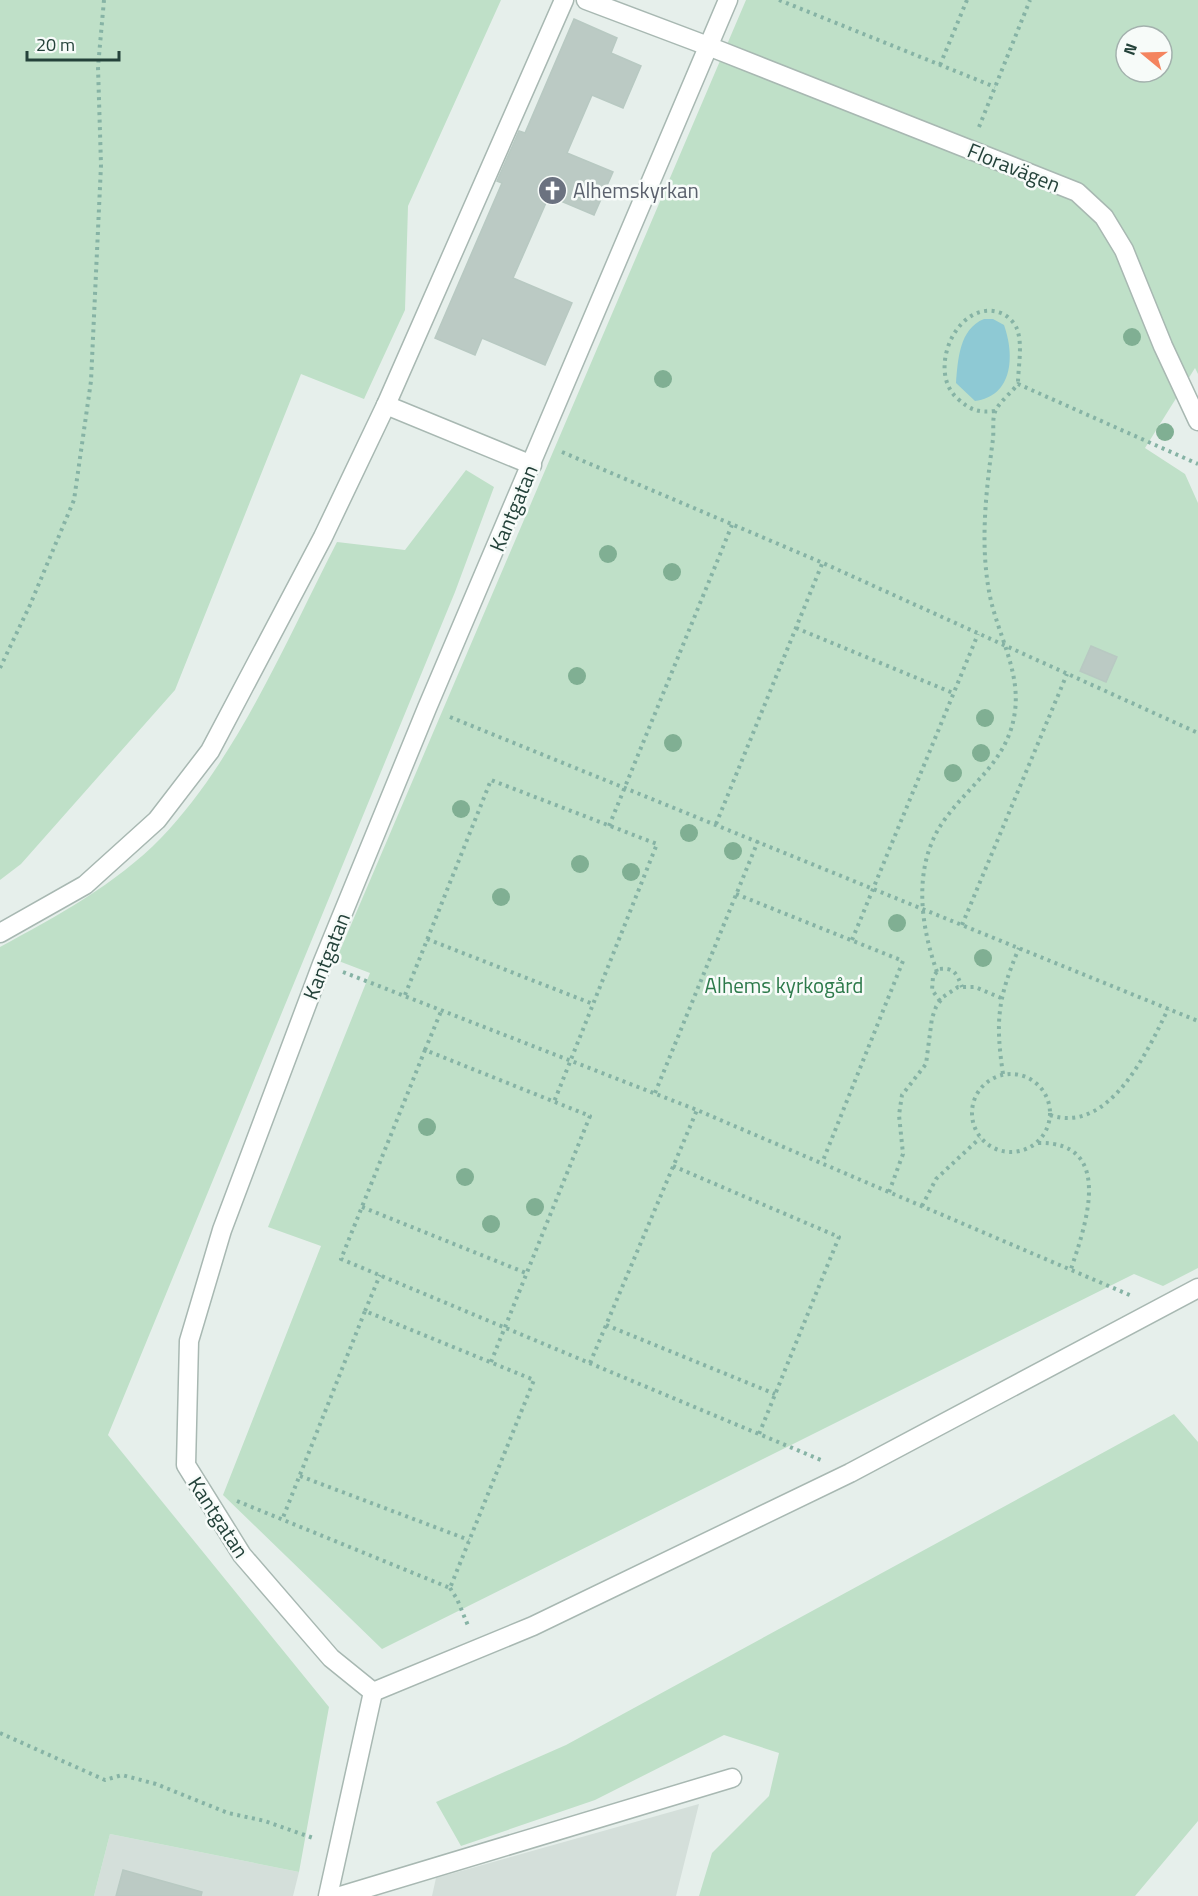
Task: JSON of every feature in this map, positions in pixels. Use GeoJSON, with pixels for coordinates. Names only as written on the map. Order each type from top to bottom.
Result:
{"type":"FeatureCollection","features":[{"type":"Feature","properties":{"kind":"street"},"geometry":{"type":"LineString","coordinates":[[0,933],[84,885],[157,820],[210,751],[323,537],[386,405],[564,0]]}},
{"type":"Feature","properties":{"kind":"street","name":"Floravägen"},"geometry":{"type":"LineString","coordinates":[[586,0],[1077,192],[1104,217],[1124,250],[1163,346],[1198,421]]}},
{"type":"Feature","properties":{"kind":"street","name":"Kantgatan"},"geometry":{"type":"LineString","coordinates":[[373,1692],[331,1658],[242,1555],[186,1465],[189,1341],[222,1230],[322,964],[427,708],[542,443],[728,0]]}},
{"type":"Feature","properties":{"kind":"street"},"geometry":{"type":"LineString","coordinates":[[386,405],[532,465]]}},
{"type":"Feature","properties":{"kind":"street"},"geometry":{"type":"LineString","coordinates":[[328,1896],[373,1692],[533,1626],[850,1473],[1198,1288]]}},
{"type":"Feature","properties":{"kind":"street"},"geometry":{"type":"LineString","coordinates":[[340,1896],[732,1778]]}},
{"type":"Feature","properties":{"kind":"path"},"geometry":{"type":"LineString","coordinates":[[0,668],[74,500],[91,381],[101,165],[98,67],[104,0]]}},
{"type":"Feature","properties":{"kind":"path"},"geometry":{"type":"LineString","coordinates":[[779,0],[995,87]]}},
{"type":"Feature","properties":{"kind":"path"},"geometry":{"type":"LineString","coordinates":[[940,65],[967,0]]}},
{"type":"Feature","properties":{"kind":"path"},"geometry":{"type":"LineString","coordinates":[[970,150],[1030,0]]}},
{"type":"Feature","properties":{"kind":"path"},"geometry":{"type":"LineString","coordinates":[[937,972],[925,931],[924,871],[936,834],[945,818],[996,762],[1010,734],[1015,711],[1015,678],[991,600],[984,543],[986,487],[995,411],[1018,384],[1017,328],[1005,314],[990,309],[970,315],[958,328],[947,350],[944,369],[946,384],[954,396],[968,408],[982,413],[995,411]]}},
{"type":"Feature","properties":{"kind":"path"},"geometry":{"type":"LineString","coordinates":[[1018,384],[1198,464]]}},
{"type":"Feature","properties":{"kind":"path"},"geometry":{"type":"LineString","coordinates":[[542,443],[822,564],[1198,733]]}},
{"type":"Feature","properties":{"kind":"path"},"geometry":{"type":"LineString","coordinates":[[609,826],[732,525]]}},
{"type":"Feature","properties":{"kind":"path"},"geometry":{"type":"LineString","coordinates":[[716,824],[822,564]]}},
{"type":"Feature","properties":{"kind":"path"},"geometry":{"type":"LineString","coordinates":[[796,628],[953,693]]}},
{"type":"Feature","properties":{"kind":"path"},"geometry":{"type":"LineString","coordinates":[[852,940],[978,634]]}},
{"type":"Feature","properties":{"kind":"path"},"geometry":{"type":"LineString","coordinates":[[962,925],[1067,674]]}},
{"type":"Feature","properties":{"kind":"path"},"geometry":{"type":"LineString","coordinates":[[427,708],[1198,1021]]}},
{"type":"Feature","properties":{"kind":"path"},"geometry":{"type":"LineString","coordinates":[[405,995],[491,780],[657,844],[554,1102]]}},
{"type":"Feature","properties":{"kind":"path"},"geometry":{"type":"LineString","coordinates":[[655,1094],[758,841]]}},
{"type":"Feature","properties":{"kind":"path"},"geometry":{"type":"LineString","coordinates":[[736,894],[903,961],[822,1163]]}},
{"type":"Feature","properties":{"kind":"path"},"geometry":{"type":"LineString","coordinates":[[427,939],[592,1004]]}},
{"type":"Feature","properties":{"kind":"path"},"geometry":{"type":"LineString","coordinates":[[1003,1074],[999,1036],[1000,998],[1019,948]]}},
{"type":"Feature","properties":{"kind":"path"},"geometry":{"type":"LineString","coordinates":[[322,964],[697,1110],[1161,1308]]}},
{"type":"Feature","properties":{"kind":"path"},"geometry":{"type":"LineString","coordinates":[[940,1001],[932,990],[933,977],[939,969],[948,968],[956,973],[962,987]]}},
{"type":"Feature","properties":{"kind":"path"},"geometry":{"type":"LineString","coordinates":[[889,1192],[903,1154],[899,1116],[902,1095],[926,1064],[932,1017],[940,1001],[952,989],[962,987],[975,987],[1000,998]]}},
{"type":"Feature","properties":{"kind":"path"},"geometry":{"type":"LineString","coordinates":[[442,1009],[341,1259],[850,1473]]}},
{"type":"Feature","properties":{"kind":"path"},"geometry":{"type":"LineString","coordinates":[[1050,1115],[1073,1119],[1101,1107],[1138,1066],[1168,1009]]}},
{"type":"Feature","properties":{"kind":"path"},"geometry":{"type":"LineString","coordinates":[[425,1050],[590,1116],[491,1362]]}},
{"type":"Feature","properties":{"kind":"path"},"geometry":{"type":"LineString","coordinates":[[1016,1073],[1039,1084],[1047,1095],[1050,1115],[1046,1132],[1038,1143],[1026,1150],[1013,1152],[1000,1151],[980,1138],[973,1124],[971,1110],[974,1097],[991,1078],[1016,1073]]}},
{"type":"Feature","properties":{"kind":"path"},"geometry":{"type":"LineString","coordinates":[[590,1363],[697,1110]]}},
{"type":"Feature","properties":{"kind":"path"},"geometry":{"type":"LineString","coordinates":[[922,1206],[936,1179],[980,1138]]}},
{"type":"Feature","properties":{"kind":"path"},"geometry":{"type":"LineString","coordinates":[[1038,1143],[1051,1142],[1064,1147],[1077,1156],[1087,1170],[1090,1204],[1087,1222],[1071,1269]]}},
{"type":"Feature","properties":{"kind":"path"},"geometry":{"type":"LineString","coordinates":[[674,1166],[839,1237],[759,1434]]}},
{"type":"Feature","properties":{"kind":"path"},"geometry":{"type":"LineString","coordinates":[[362,1207],[526,1273]]}},
{"type":"Feature","properties":{"kind":"path"},"geometry":{"type":"LineString","coordinates":[[282,1520],[380,1275]]}},
{"type":"Feature","properties":{"kind":"path"},"geometry":{"type":"LineString","coordinates":[[365,1311],[534,1380],[450,1588]]}},
{"type":"Feature","properties":{"kind":"path"},"geometry":{"type":"LineString","coordinates":[[606,1325],[775,1394]]}},
{"type":"Feature","properties":{"kind":"path"},"geometry":{"type":"LineString","coordinates":[[300,1476],[470,1540]]}},
{"type":"Feature","properties":{"kind":"path"},"geometry":{"type":"LineString","coordinates":[[232,1499],[450,1588],[458,1599],[475,1650]]}},
{"type":"Feature","properties":{"kind":"path"},"geometry":{"type":"LineString","coordinates":[[0,1733],[105,1780],[122,1775],[134,1778],[179,1792],[228,1813],[265,1821],[321,1841],[340,1842]]}},
{"type":"Feature","properties":{"kind":"shaded area"},"geometry":{"type":"Polygon","coordinates":[[[699,1804],[676,1896],[432,1896],[436,1878],[699,1804]]]}},
{"type":"Feature","properties":{"kind":"shaded area"},"geometry":{"type":"Polygon","coordinates":[[[110,1834],[299,1872],[293,1896],[94,1896],[110,1834]]]}},
{"type":"Feature","properties":{"kind":"green space"},"geometry":{"type":"Polygon","coordinates":[[[0,0],[501,0],[408,206],[405,310],[364,399],[301,374],[175,690],[21,864],[0,880],[0,0]]]}},
{"type":"Feature","properties":{"kind":"green space","name":"Alhems kyrkogård"},"geometry":{"type":"Polygon","coordinates":[[[746,0],[1198,0],[1198,374],[1195,368],[1145,448],[1185,474],[1198,503],[1198,1268],[1163,1286],[1134,1274],[382,1649],[223,1495],[321,1246],[268,1227],[370,973],[336,960],[746,0]]]}},
{"type":"Feature","properties":{"kind":"green space"},"geometry":{"type":"Polygon","coordinates":[[[466,470],[494,487],[455,592],[108,1435],[329,1707],[299,1872],[110,1834],[94,1896],[0,1896],[0,947],[85,899],[105,885],[143,855],[188,807],[214,772],[259,697],[337,542],[405,550],[466,470]]]}},
{"type":"Feature","properties":{"kind":"green space"},"geometry":{"type":"Polygon","coordinates":[[[1174,1414],[1198,1442],[1198,1821],[1135,1896],[699,1896],[712,1853],[769,1796],[779,1753],[724,1735],[595,1800],[461,1846],[436,1802],[566,1745],[1174,1414]]]}},
{"type":"Feature","properties":{"kind":"water"},"geometry":{"type":"Polygon","coordinates":[[[984,319],[993,319],[1004,325],[1010,361],[1004,383],[997,391],[988,398],[975,401],[956,383],[961,346],[969,330],[984,319]]]}},
{"type":"Feature","properties":{"kind":"building","name":"Alhemskyrkan"},"geometry":{"type":"Polygon","coordinates":[[[574,19],[617,38],[611,53],[641,66],[623,108],[592,95],[567,153],[613,172],[594,215],[549,196],[513,278],[572,303],[545,365],[482,338],[475,355],[435,338],[502,183],[497,181],[519,131],[525,133],[574,19]]]}},
{"type":"Feature","properties":{"kind":"building"},"geometry":{"type":"Polygon","coordinates":[[[1091,646],[1117,657],[1106,682],[1080,671],[1091,646]]]}},
{"type":"Feature","properties":{"kind":"building"},"geometry":{"type":"Polygon","coordinates":[[[123,1870],[202,1892],[201,1896],[116,1896],[123,1870]]]}},
{"type":"Feature","properties":{"kind":"place","name":"Alhemskyrkan"},"geometry":{"type":"Point","coordinates":[552,190]}}]}
